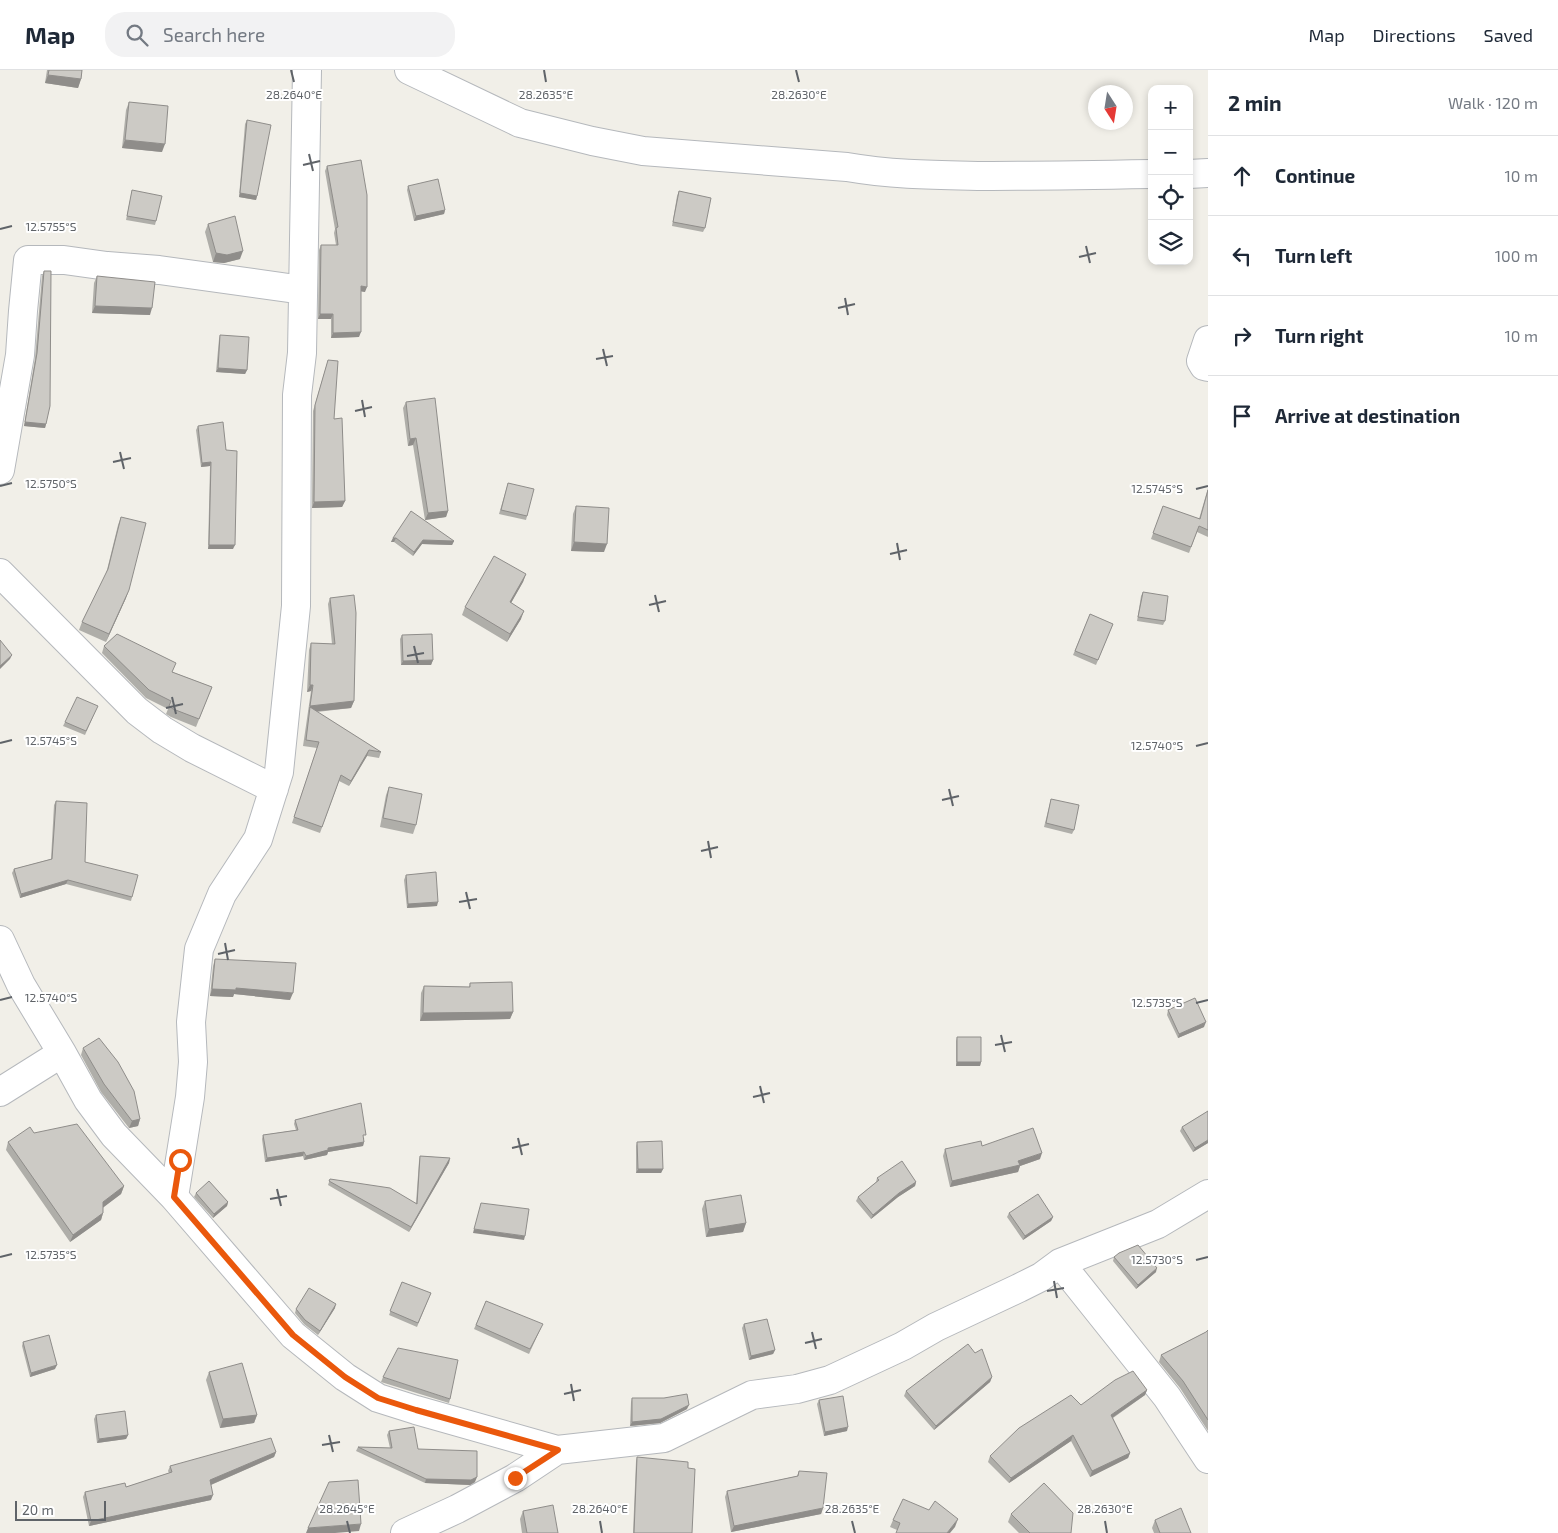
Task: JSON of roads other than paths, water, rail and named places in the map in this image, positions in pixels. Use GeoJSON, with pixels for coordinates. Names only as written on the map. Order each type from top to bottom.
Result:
{"type":"FeatureCollection","features":[{"type":"Feature","properties":{"kind":"street"},"geometry":{"type":"LineString","coordinates":[[174,1197],[190,1097],[193,1062],[191,1022],[199,949],[222,894],[258,839],[279,772],[296,606],[297,395],[302,353],[307,70]]}},
{"type":"Feature","properties":{"kind":"street"},"geometry":{"type":"LineString","coordinates":[[409,70],[520,123],[592,141],[643,151],[847,167],[919,175],[1045,176],[1148,174]]}},
{"type":"Feature","properties":{"kind":"street"},"geometry":{"type":"LineString","coordinates":[[1193,174],[1208,173]]}},
{"type":"Feature","properties":{"kind":"street"},"geometry":{"type":"LineString","coordinates":[[0,470],[20,355],[28,260],[64,260],[159,270],[303,290]]}},
{"type":"Feature","properties":{"kind":"street"},"geometry":{"type":"LineString","coordinates":[[1208,340],[1201,361],[1208,368]]}},
{"type":"Feature","properties":{"kind":"street"},"geometry":{"type":"LineString","coordinates":[[0,572],[137,711],[162,730],[192,748],[274,789]]}},
{"type":"Feature","properties":{"kind":"street"},"geometry":{"type":"LineString","coordinates":[[0,940],[21,985],[88,1100],[114,1135],[174,1197],[293,1335],[345,1377],[378,1398],[558,1450],[664,1438],[752,1395],[797,1389],[830,1380],[1041,1277],[1060,1263],[1158,1224],[1208,1194]]}},
{"type":"Feature","properties":{"kind":"street"},"geometry":{"type":"LineString","coordinates":[[0,1092],[62,1054]]}},
{"type":"Feature","properties":{"kind":"street"},"geometry":{"type":"LineString","coordinates":[[1060,1263],[1167,1397],[1208,1459]]}},
{"type":"Feature","properties":{"kind":"street"},"geometry":{"type":"LineString","coordinates":[[405,1533],[457,1509],[515,1478],[558,1450]]}}]}
